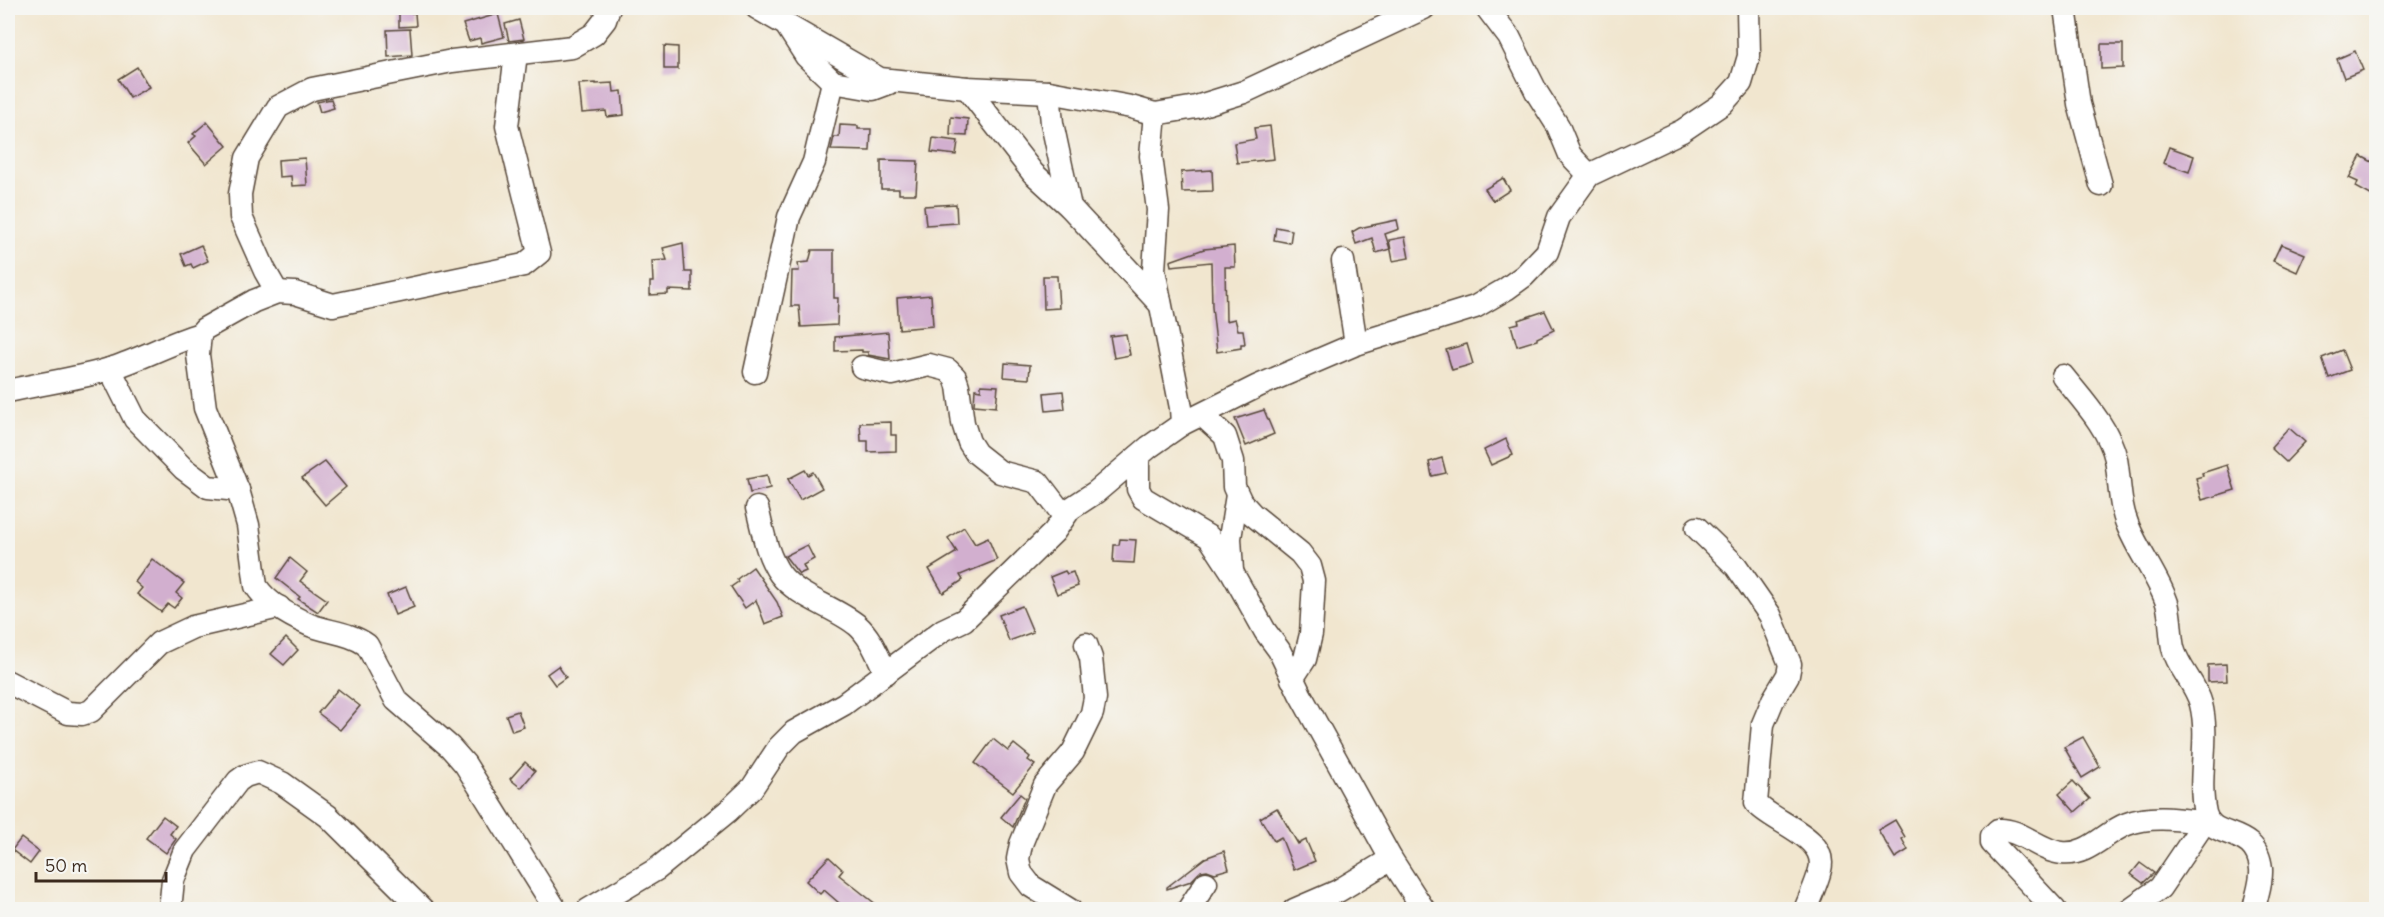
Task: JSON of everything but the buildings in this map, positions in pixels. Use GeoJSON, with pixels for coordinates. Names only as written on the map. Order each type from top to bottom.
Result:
{"type":"FeatureCollection","features":[{"type":"Feature","properties":{"kind":"street"},"geometry":{"type":"LineString","coordinates":[[278,292],[265,271],[241,217],[240,194],[248,158],[278,107],[312,89],[452,62],[572,47],[594,34],[605,20],[609,8]]}},
{"type":"Feature","properties":{"kind":"street"},"geometry":{"type":"LineString","coordinates":[[757,8],[868,74],[893,82],[1049,92],[1131,107],[1155,114],[1196,107],[1244,92],[1424,8]]}},
{"type":"Feature","properties":{"kind":"street"},"geometry":{"type":"LineString","coordinates":[[1487,8],[1509,37],[1537,93],[1558,126],[1570,155],[1589,175]]}},
{"type":"Feature","properties":{"kind":"street"},"geometry":{"type":"LineString","coordinates":[[588,909],[657,869],[744,796],[779,747],[794,732],[844,704],[943,630],[964,620],[978,609],[1054,532],[1070,509],[1096,492],[1138,457],[1192,420],[1258,386],[1356,344],[1475,308],[1524,276],[1547,252],[1559,217],[1589,175],[1682,131],[1722,104],[1741,83],[1749,56],[1748,8]]}},
{"type":"Feature","properties":{"kind":"street"},"geometry":{"type":"LineString","coordinates":[[2065,8],[2079,104],[2101,185]]}},
{"type":"Feature","properties":{"kind":"street"},"geometry":{"type":"LineString","coordinates":[[786,24],[806,56],[833,82],[873,89],[893,82]]}},
{"type":"Feature","properties":{"kind":"street"},"geometry":{"type":"LineString","coordinates":[[8,391],[110,369],[138,359],[176,341],[200,334],[224,317],[278,292],[295,293],[333,305],[524,265],[539,253],[507,126],[516,54]]}},
{"type":"Feature","properties":{"kind":"street"},"geometry":{"type":"LineString","coordinates":[[755,372],[789,217],[814,162],[833,82]]}},
{"type":"Feature","properties":{"kind":"street"},"geometry":{"type":"LineString","coordinates":[[967,88],[1033,173],[1070,207],[1159,303]]}},
{"type":"Feature","properties":{"kind":"street"},"geometry":{"type":"LineString","coordinates":[[1049,92],[1052,123],[1070,207]]}},
{"type":"Feature","properties":{"kind":"street"},"geometry":{"type":"LineString","coordinates":[[1155,114],[1151,156],[1158,210],[1154,253],[1159,303],[1181,408],[1192,420],[1226,436],[1233,461],[1234,488],[1237,495],[1252,514],[1300,553],[1310,567],[1314,581],[1311,634],[1305,659],[1292,679]]}},
{"type":"Feature","properties":{"kind":"street"},"geometry":{"type":"LineString","coordinates":[[1343,261],[1356,344]]}},
{"type":"Feature","properties":{"kind":"street"},"geometry":{"type":"LineString","coordinates":[[200,334],[198,355],[206,408],[238,490],[248,525],[255,583],[259,591],[279,607],[309,624],[360,639],[367,645],[396,700],[450,747],[465,764],[556,909]]}},
{"type":"Feature","properties":{"kind":"street"},"geometry":{"type":"LineString","coordinates":[[862,367],[892,374],[929,365],[948,370],[955,377],[963,423],[969,442],[976,453],[1000,472],[1038,482],[1064,516]]}},
{"type":"Feature","properties":{"kind":"street"},"geometry":{"type":"LineString","coordinates":[[110,369],[124,402],[135,419],[183,469],[208,487],[238,490]]}},
{"type":"Feature","properties":{"kind":"street"},"geometry":{"type":"LineString","coordinates":[[2063,376],[2099,423],[2115,457],[2121,501],[2128,525],[2166,602],[2173,647],[2180,665],[2201,702],[2205,723],[2203,797],[2206,823],[2160,888],[2129,909]]}},
{"type":"Feature","properties":{"kind":"street"},"geometry":{"type":"LineString","coordinates":[[1138,457],[1138,489],[1143,498],[1205,533],[1232,572],[1265,631],[1279,650],[1292,679],[1391,860],[1424,909]]}},
{"type":"Feature","properties":{"kind":"street"},"geometry":{"type":"LineString","coordinates":[[1232,572],[1230,538],[1237,495]]}},
{"type":"Feature","properties":{"kind":"street"},"geometry":{"type":"LineString","coordinates":[[757,508],[766,547],[781,575],[794,586],[857,624],[870,640],[886,673]]}},
{"type":"Feature","properties":{"kind":"street"},"geometry":{"type":"LineString","coordinates":[[1697,528],[1736,566],[1770,615],[1790,664],[1788,675],[1773,700],[1763,724],[1756,804],[1764,812],[1808,838],[1819,852],[1821,867],[1805,909]]}},
{"type":"Feature","properties":{"kind":"street"},"geometry":{"type":"LineString","coordinates":[[8,682],[68,713],[82,714],[91,711],[142,657],[168,638],[193,627],[279,607]]}},
{"type":"Feature","properties":{"kind":"street"},"geometry":{"type":"LineString","coordinates":[[1070,909],[1031,886],[1021,873],[1018,859],[1021,844],[1046,785],[1073,752],[1092,714],[1095,698],[1091,658],[1086,644]]}},
{"type":"Feature","properties":{"kind":"street"},"geometry":{"type":"LineString","coordinates":[[170,909],[173,880],[185,850],[238,781],[258,772],[282,783],[328,816],[423,909]]}},
{"type":"Feature","properties":{"kind":"street"},"geometry":{"type":"LineString","coordinates":[[2055,909],[1992,843],[1992,836],[1998,830],[2022,836],[2061,853],[2084,851],[2106,835],[2128,824],[2148,819],[2206,823],[2244,838],[2255,850],[2261,869],[2254,909]]}},
{"type":"Feature","properties":{"kind":"street"},"geometry":{"type":"LineString","coordinates":[[1294,909],[1338,891],[1391,860]]}},
{"type":"Feature","properties":{"kind":"street"},"geometry":{"type":"LineString","coordinates":[[1188,909],[1206,883]]}}]}
